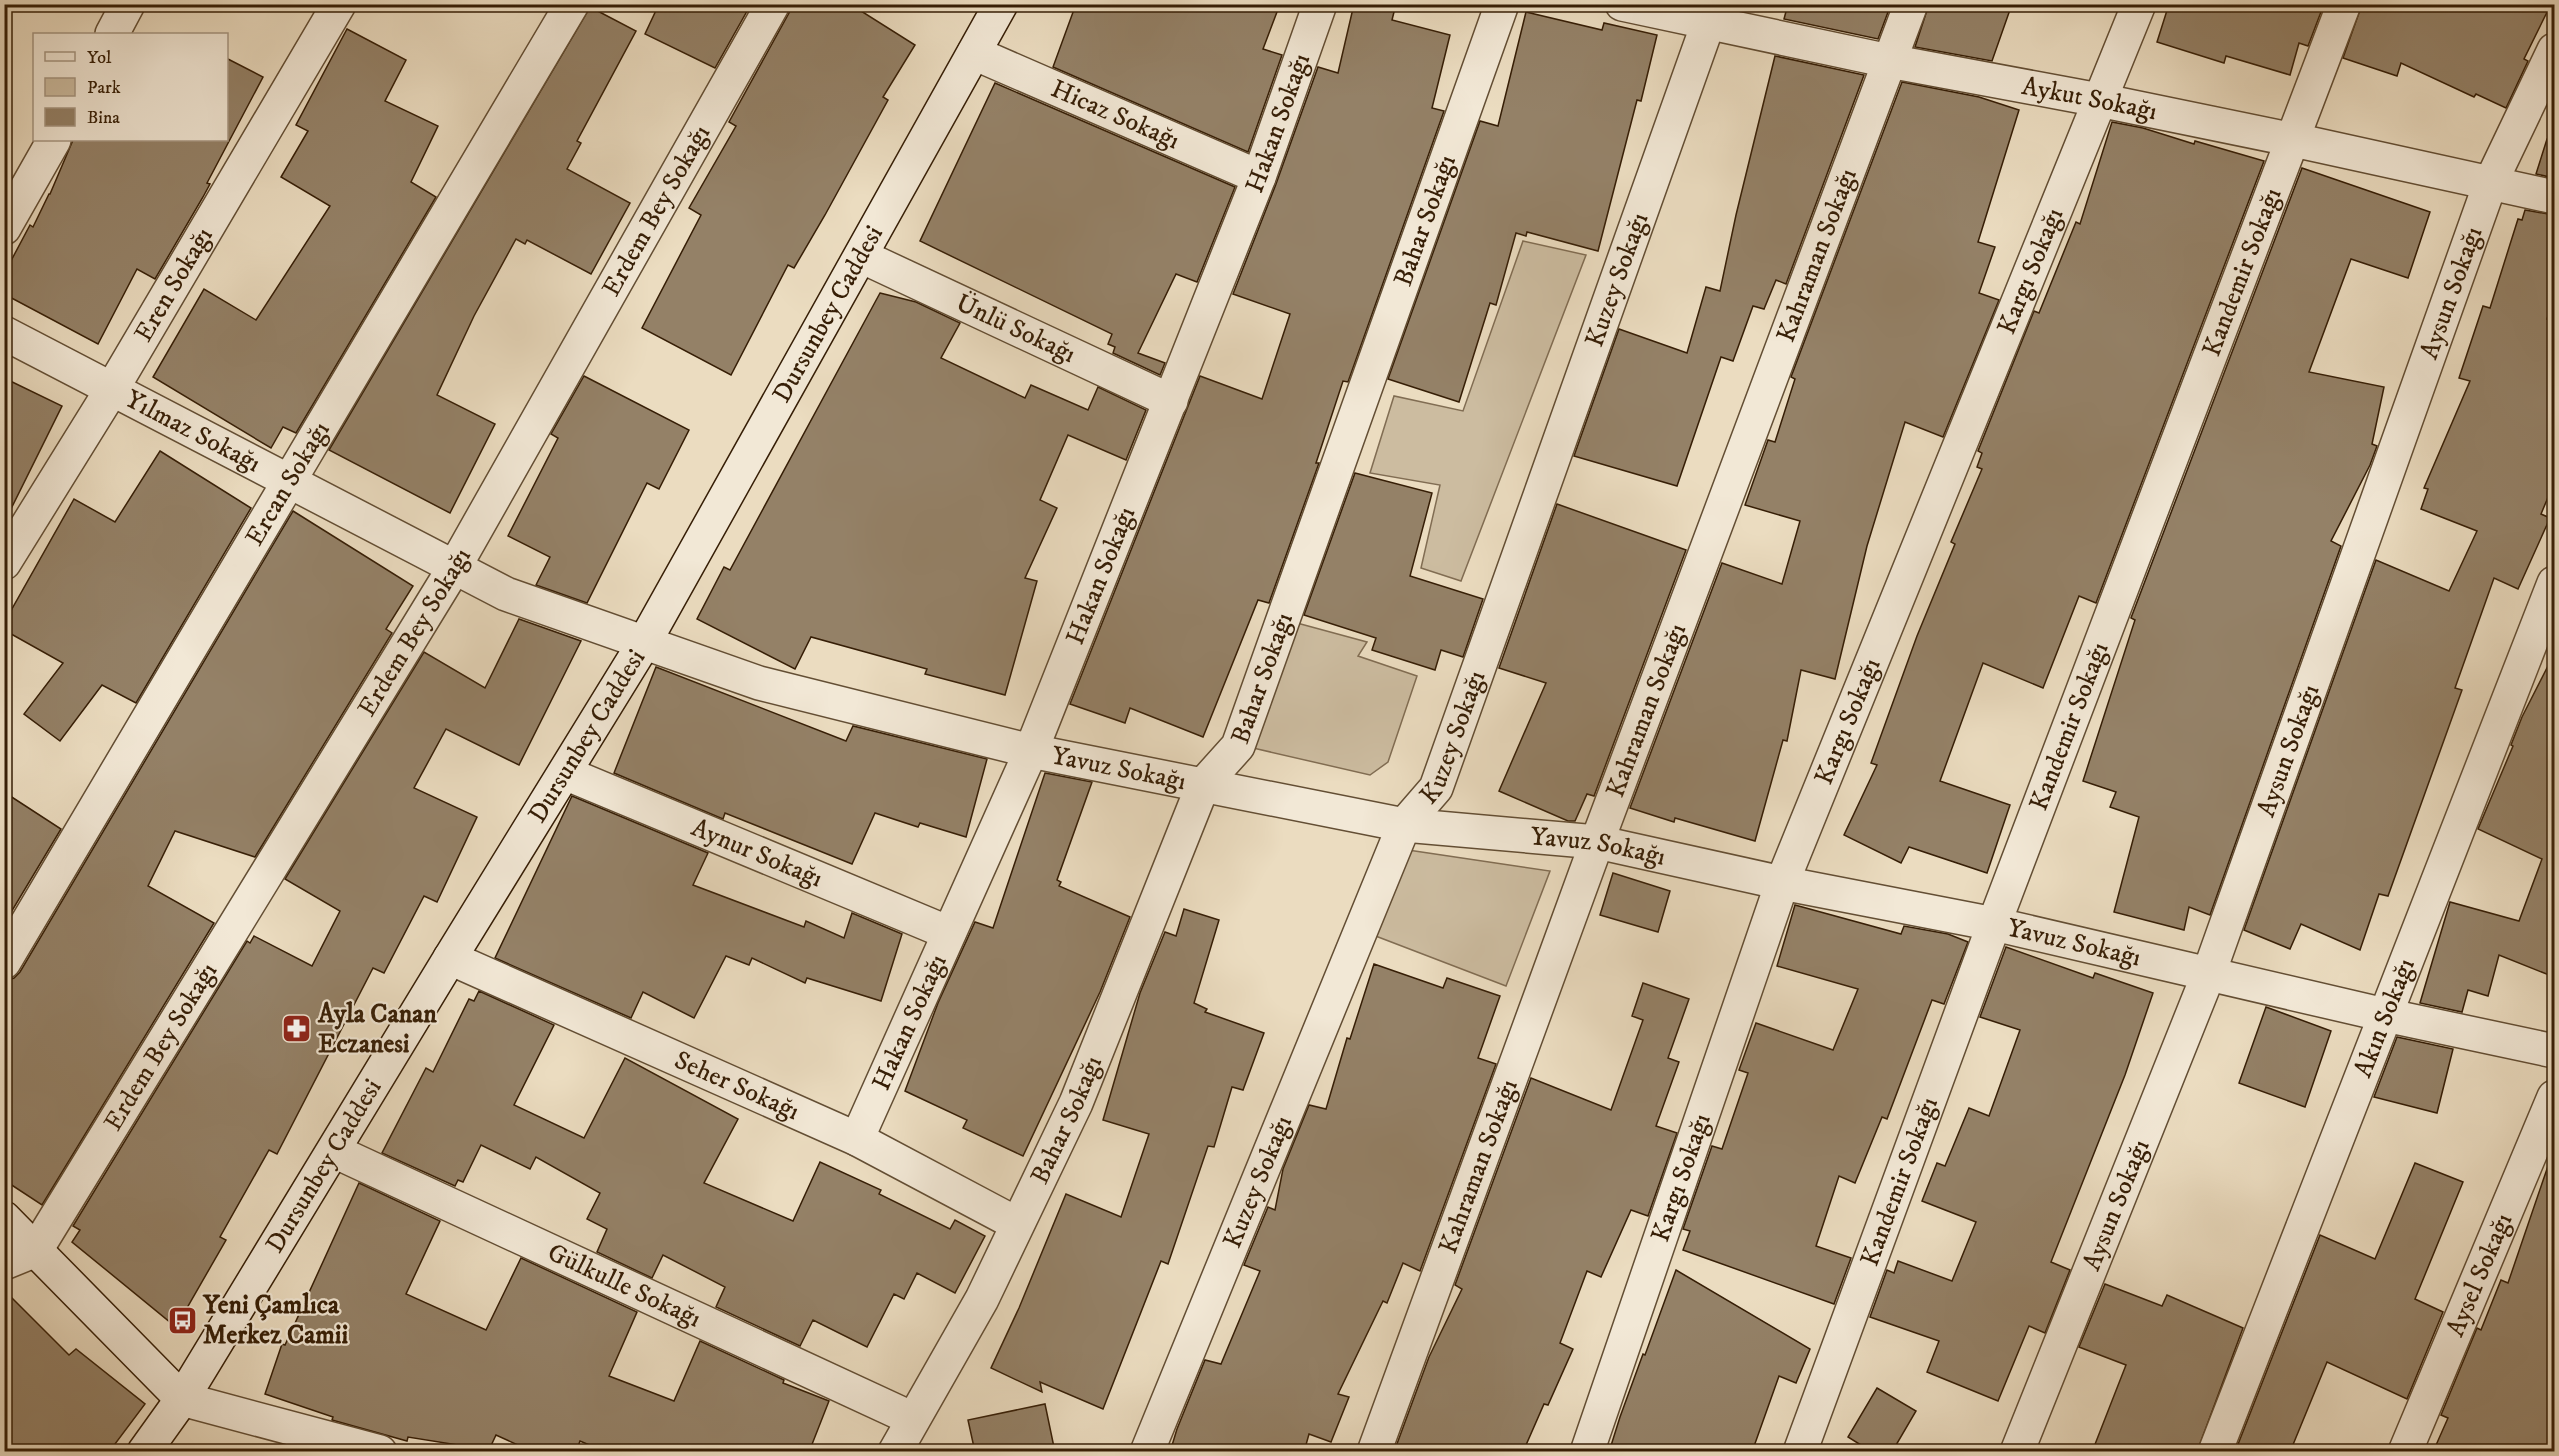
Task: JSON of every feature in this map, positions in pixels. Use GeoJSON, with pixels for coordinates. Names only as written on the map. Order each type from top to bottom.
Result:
{"type":"FeatureCollection","features":[{"type":"Feature","properties":{"kind":"street"},"geometry":{"type":"LineString","coordinates":[[113,33],[128,4]]}},
{"type":"Feature","properties":{"kind":"street","name":"Eren Sokağı"},"geometry":{"type":"LineString","coordinates":[[4,562],[112,389],[339,4]]}},
{"type":"Feature","properties":{"kind":"street","name":"Ercan Sokağı"},"geometry":{"type":"LineString","coordinates":[[4,962],[572,4]]}},
{"type":"Feature","properties":{"kind":"street","name":"Erdem Bey Sokağı"},"geometry":{"type":"LineString","coordinates":[[36,1250],[454,568],[773,4]]}},
{"type":"Feature","properties":{"kind":"street","name":"Dursunbey Caddesi"},"geometry":{"type":"LineString","coordinates":[[144,1452],[182,1399],[644,643],[1001,4]]}},
{"type":"Feature","properties":{"kind":"street","name":"Hakan Sokağı"},"geometry":{"type":"LineString","coordinates":[[857,1139],[1031,751],[1259,177],[1320,4]]}},
{"type":"Feature","properties":{"kind":"street","name":"Bahar Sokağı"},"geometry":{"type":"LineString","coordinates":[[895,1452],[982,1299],[1076,1103],[1203,785],[1238,746],[1502,4]]}},
{"type":"Feature","properties":{"kind":"street","name":"Aykut Sokağı"},"geometry":{"type":"LineString","coordinates":[[1622,4],[1711,14],[1889,61],[2099,100],[2554,197]]}},
{"type":"Feature","properties":{"kind":"street","name":"Kahraman Sokağı"},"geometry":{"type":"LineString","coordinates":[[1374,1452],[1597,842],[1911,4]]}},
{"type":"Feature","properties":{"kind":"street","name":"Kargı Sokağı"},"geometry":{"type":"LineString","coordinates":[[1587,1452],[1782,883],[2139,4]]}},
{"type":"Feature","properties":{"kind":"street","name":"Kandemir Sokağı"},"geometry":{"type":"LineString","coordinates":[[1800,1452],[1994,924],[2344,4]]}},
{"type":"Feature","properties":{"kind":"street","name":"Kuzey Sokağı"},"geometry":{"type":"LineString","coordinates":[[1147,1452],[1404,825],[1436,788],[1711,14]]}},
{"type":"Feature","properties":{"kind":"street","name":"Aysun Sokağı"},"geometry":{"type":"LineString","coordinates":[[2017,1452],[2209,974],[2490,184],[2554,50]]}},
{"type":"Feature","properties":{"kind":"street","name":"Hicaz Sokağı"},"geometry":{"type":"LineString","coordinates":[[974,53],[1259,177]]}},
{"type":"Feature","properties":{"kind":"street"},"geometry":{"type":"LineString","coordinates":[[4,228],[53,141]]}},
{"type":"Feature","properties":{"kind":"street","name":"Ünlü Sokağı"},"geometry":{"type":"LineString","coordinates":[[861,255],[1171,401]]}},
{"type":"Feature","properties":{"kind":"street","name":"Yılmaz Sokağı"},"geometry":{"type":"LineString","coordinates":[[4,333],[506,594],[644,643]]}},
{"type":"Feature","properties":{"kind":"street","name":"Akın Sokağı"},"geometry":{"type":"LineString","coordinates":[[2215,1452],[2554,583]]}},
{"type":"Feature","properties":{"kind":"street","name":"Yavuz Sokağı"},"geometry":{"type":"LineString","coordinates":[[644,643],[759,683],[1031,751],[1404,825],[1597,842],[1782,883],[1994,924],[2385,1015],[2554,1051]]}},
{"type":"Feature","properties":{"kind":"street","name":"Aynur Sokağı"},"geometry":{"type":"LineString","coordinates":[[565,773],[949,933]]}},
{"type":"Feature","properties":{"kind":"street","name":"Seher Sokağı"},"geometry":{"type":"LineString","coordinates":[[450,958],[857,1139],[1017,1224]]}},
{"type":"Feature","properties":{"kind":"street","name":"Aysel Sokağı"},"geometry":{"type":"LineString","coordinates":[[2405,1452],[2554,1097]]}},
{"type":"Feature","properties":{"kind":"street","name":"Gülkulle Sokağı"},"geometry":{"type":"LineString","coordinates":[[334,1151],[913,1419]]}},
{"type":"Feature","properties":{"kind":"street"},"geometry":{"type":"LineString","coordinates":[[4,1218],[182,1399],[380,1452]]}},
{"type":"Feature","properties":{"kind":"street"},"geometry":{"type":"LineString","coordinates":[[4,1263],[36,1250]]}},
{"type":"Feature","properties":{"kind":"green space"},"geometry":{"type":"Polygon","coordinates":[[[1523,241],[1586,255],[1461,581],[1421,568],[1440,485],[1370,473],[1394,396],[1463,411],[1523,241]]]}},
{"type":"Feature","properties":{"kind":"green space"},"geometry":{"type":"Polygon","coordinates":[[[1297,623],[1367,642],[1358,656],[1417,676],[1388,762],[1370,775],[1253,748],[1297,623]]]}},
{"type":"Feature","properties":{"kind":"green space"},"geometry":{"type":"Polygon","coordinates":[[[1408,850],[1550,871],[1506,986],[1373,935],[1408,850]]]}},
{"type":"Feature","properties":{"kind":"building"},"geometry":{"type":"Polygon","coordinates":[[[659,4],[751,4],[715,68],[645,34],[659,4]]]}},
{"type":"Feature","properties":{"kind":"building"},"geometry":{"type":"Polygon","coordinates":[[[792,4],[850,4],[915,45],[883,97],[888,100],[825,215],[794,268],[788,265],[731,375],[642,328],[701,215],[689,208],[736,126],[729,122],[792,4]]]}},
{"type":"Feature","properties":{"kind":"building"},"geometry":{"type":"Polygon","coordinates":[[[1076,4],[1280,4],[1263,49],[1282,55],[1248,152],[1053,67],[1076,4]]]}},
{"type":"Feature","properties":{"kind":"building"},"geometry":{"type":"Polygon","coordinates":[[[1354,4],[1396,4],[1392,20],[1450,35],[1432,108],[1444,111],[1348,382],[1343,381],[1316,463],[1319,463],[1269,603],[1258,600],[1203,737],[1130,708],[1125,723],[1070,704],[1200,376],[1262,399],[1290,314],[1233,294],[1318,67],[1338,73],[1354,4]]]}},
{"type":"Feature","properties":{"kind":"building"},"geometry":{"type":"Polygon","coordinates":[[[1788,4],[1891,4],[1878,39],[1784,19],[1788,4]]]}},
{"type":"Feature","properties":{"kind":"building"},"geometry":{"type":"Polygon","coordinates":[[[1929,4],[2012,4],[1992,61],[1915,47],[1929,4]]]}},
{"type":"Feature","properties":{"kind":"building"},"geometry":{"type":"Polygon","coordinates":[[[2169,4],[2324,4],[2308,46],[2299,43],[2290,75],[2226,56],[2224,63],[2157,42],[2169,4]]]}},
{"type":"Feature","properties":{"kind":"building"},"geometry":{"type":"Polygon","coordinates":[[[2362,4],[2551,4],[2524,59],[2528,61],[2506,108],[2476,94],[2474,97],[2401,63],[2397,76],[2343,58],[2362,4]]]}},
{"type":"Feature","properties":{"kind":"building"},"geometry":{"type":"Polygon","coordinates":[[[590,7],[636,31],[577,141],[581,143],[567,169],[630,203],[591,274],[527,240],[525,244],[516,239],[474,316],[437,395],[495,424],[450,513],[329,450],[590,7]]]}},
{"type":"Feature","properties":{"kind":"building"},"geometry":{"type":"Polygon","coordinates":[[[1526,12],[1602,30],[1604,23],[1657,35],[1641,101],[1637,100],[1598,251],[1527,232],[1526,236],[1516,233],[1496,305],[1490,303],[1459,402],[1388,379],[1480,121],[1498,126],[1526,12]]]}},
{"type":"Feature","properties":{"kind":"building"},"geometry":{"type":"Polygon","coordinates":[[[347,29],[406,60],[385,101],[438,126],[411,182],[436,197],[296,433],[283,427],[271,448],[153,377],[204,289],[256,320],[330,206],[281,177],[308,131],[296,125],[347,29]]]}},
{"type":"Feature","properties":{"kind":"building"},"geometry":{"type":"Polygon","coordinates":[[[1775,56],[1864,75],[1786,284],[1776,280],[1764,309],[1753,306],[1733,361],[1721,357],[1677,486],[1574,456],[1619,329],[1687,353],[1706,287],[1720,291],[1775,56]]]}},
{"type":"Feature","properties":{"kind":"building"},"geometry":{"type":"Polygon","coordinates":[[[228,59],[263,77],[207,183],[210,184],[155,279],[137,269],[98,344],[4,294],[4,274],[30,225],[33,227],[73,141],[228,141],[228,59]]]}},
{"type":"Feature","properties":{"kind":"building"},"geometry":{"type":"Polygon","coordinates":[[[1902,82],[1979,97],[2019,110],[1978,242],[1995,247],[1979,293],[1999,300],[1943,437],[1905,422],[1867,546],[1835,679],[1801,670],[1787,741],[1783,740],[1755,841],[1675,818],[1674,822],[1630,808],[1722,563],[1782,584],[1800,521],[1745,505],[1768,440],[1775,442],[1795,379],[1791,377],[1902,82]]]}},
{"type":"Feature","properties":{"kind":"building"},"geometry":{"type":"Polygon","coordinates":[[[995,83],[1235,187],[1197,282],[1176,274],[1138,353],[1165,363],[1160,375],[1113,353],[1115,347],[1108,344],[1112,334],[920,241],[995,83]]]}},
{"type":"Feature","properties":{"kind":"building"},"geometry":{"type":"Polygon","coordinates":[[[2112,122],[2143,128],[2194,144],[2195,141],[2264,161],[2096,603],[2079,596],[2043,688],[1983,663],[1940,781],[2010,805],[1987,873],[1909,847],[1901,863],[1844,835],[1877,765],[1871,763],[1917,636],[1955,544],[1951,542],[1982,469],[1977,467],[1982,453],[1978,451],[2034,311],[2039,313],[2076,222],[2080,224],[2112,122]]]}},
{"type":"Feature","properties":{"kind":"building"},"geometry":{"type":"Polygon","coordinates":[[[2547,139],[2554,140],[2554,178],[2536,174],[2547,139]]]}},
{"type":"Feature","properties":{"kind":"building"},"geometry":{"type":"Polygon","coordinates":[[[2302,168],[2430,212],[2408,278],[2351,259],[2309,372],[2384,387],[2372,444],[2377,446],[2370,465],[2331,541],[2341,546],[2210,915],[2189,907],[2184,930],[2114,912],[2139,817],[2110,807],[2116,792],[2083,781],[2135,620],[2131,618],[2302,168]]]}},
{"type":"Feature","properties":{"kind":"building"},"geometry":{"type":"Polygon","coordinates":[[[2525,210],[2554,215],[2554,295],[2547,319],[2554,322],[2554,483],[2541,514],[2550,518],[2518,589],[2494,578],[2455,688],[2462,690],[2388,896],[2379,894],[2360,950],[2301,924],[2290,949],[2244,930],[2376,560],[2449,591],[2477,531],[2421,509],[2428,489],[2424,488],[2470,381],[2459,378],[2483,306],[2490,308],[2518,219],[2522,220],[2525,210]]]}},
{"type":"Feature","properties":{"kind":"building"},"geometry":{"type":"Polygon","coordinates":[[[880,293],[916,302],[960,323],[941,358],[1025,398],[1031,385],[1088,410],[1098,387],[1146,410],[1126,460],[1068,435],[1040,500],[1057,508],[1025,578],[1037,581],[1005,695],[925,674],[927,669],[811,637],[795,669],[697,619],[724,567],[730,570],[880,293]]]}},
{"type":"Feature","properties":{"kind":"building"},"geometry":{"type":"Polygon","coordinates":[[[584,376],[689,430],[659,489],[647,483],[587,603],[536,585],[550,557],[508,536],[558,438],[551,434],[584,376]]]}},
{"type":"Feature","properties":{"kind":"building"},"geometry":{"type":"Polygon","coordinates":[[[4,378],[62,406],[4,523],[4,378]]]}},
{"type":"Feature","properties":{"kind":"building"},"geometry":{"type":"Polygon","coordinates":[[[160,451],[251,508],[136,703],[102,685],[60,741],[24,714],[63,663],[4,630],[4,623],[74,499],[115,522],[160,451]]]}},
{"type":"Feature","properties":{"kind":"building"},"geometry":{"type":"Polygon","coordinates":[[[1355,473],[1432,493],[1410,576],[1483,599],[1463,657],[1441,650],[1435,670],[1372,650],[1376,638],[1304,615],[1355,473]]]}},
{"type":"Feature","properties":{"kind":"building"},"geometry":{"type":"Polygon","coordinates":[[[1557,504],[1686,550],[1594,796],[1587,794],[1575,821],[1568,821],[1499,791],[1546,683],[1499,668],[1557,504]]]}},
{"type":"Feature","properties":{"kind":"building"},"geometry":{"type":"Polygon","coordinates":[[[293,511],[413,586],[386,629],[392,633],[255,857],[175,831],[148,886],[214,923],[42,1205],[4,1180],[4,981],[14,978],[20,972],[293,511]]]}},
{"type":"Feature","properties":{"kind":"building"},"geometry":{"type":"Polygon","coordinates":[[[519,619],[581,641],[519,765],[446,729],[414,788],[477,817],[437,902],[424,896],[384,973],[373,968],[277,1154],[269,1150],[220,1237],[226,1240],[176,1327],[72,1242],[80,1230],[73,1226],[247,941],[250,943],[254,936],[312,966],[340,911],[285,879],[424,652],[485,688],[519,619]]]}},
{"type":"Feature","properties":{"kind":"building"},"geometry":{"type":"Polygon","coordinates":[[[2554,654],[2554,977],[2499,955],[2488,996],[2468,990],[2462,1012],[2420,1003],[2450,902],[2519,921],[2542,859],[2478,829],[2513,746],[2511,745],[2522,717],[2554,654]]]}},
{"type":"Feature","properties":{"kind":"building"},"geometry":{"type":"Polygon","coordinates":[[[656,667],[846,741],[853,726],[987,759],[966,837],[920,823],[918,827],[875,813],[852,864],[725,813],[723,819],[614,773],[656,667]]]}},
{"type":"Feature","properties":{"kind":"building"},"geometry":{"type":"Polygon","coordinates":[[[1045,773],[1092,782],[1057,880],[1061,882],[1059,886],[1130,917],[1100,992],[1023,1156],[963,1128],[967,1120],[905,1091],[938,1003],[975,922],[993,928],[1045,773]]]}},
{"type":"Feature","properties":{"kind":"building"},"geometry":{"type":"Polygon","coordinates":[[[4,792],[61,829],[4,924],[4,792]]]}},
{"type":"Feature","properties":{"kind":"building"},"geometry":{"type":"Polygon","coordinates":[[[572,796],[708,853],[693,885],[804,927],[806,921],[844,938],[852,913],[902,934],[881,1001],[807,978],[805,983],[752,958],[749,965],[726,956],[694,1018],[643,992],[631,1018],[495,958],[572,796]]]}},
{"type":"Feature","properties":{"kind":"building"},"geometry":{"type":"Polygon","coordinates":[[[1613,873],[1670,891],[1658,932],[1600,915],[1613,873]]]}},
{"type":"Feature","properties":{"kind":"building"},"geometry":{"type":"Polygon","coordinates":[[[1795,905],[1901,934],[1904,926],[1948,934],[1968,942],[1944,1004],[1932,1000],[1887,1119],[1882,1117],[1855,1183],[1839,1176],[1816,1246],[1851,1258],[1834,1304],[1683,1250],[1690,1231],[1683,1229],[1712,1146],[1722,1149],[1748,1073],[1739,1070],[1756,1023],[1833,1050],[1858,989],[1777,966],[1795,905]]]}},
{"type":"Feature","properties":{"kind":"building"},"geometry":{"type":"Polygon","coordinates":[[[1184,909],[1219,920],[1194,1003],[1207,1009],[1205,1012],[1264,1033],[1243,1090],[1232,1087],[1214,1147],[1208,1146],[1168,1264],[1161,1261],[1103,1409],[1040,1382],[1042,1392],[991,1368],[1019,1308],[1066,1194],[1121,1217],[1149,1134],[1103,1120],[1140,993],[1165,932],[1176,936],[1184,909]]]}},
{"type":"Feature","properties":{"kind":"building"},"geometry":{"type":"Polygon","coordinates":[[[2006,947],[2093,978],[2095,973],[2153,993],[2125,1075],[2051,1262],[2070,1270],[2045,1333],[2029,1326],[1998,1401],[1927,1372],[1939,1341],[1870,1317],[1887,1270],[1894,1273],[1898,1261],[1952,1281],[1976,1222],[1922,1201],[1937,1163],[1945,1166],[1969,1108],[1989,1116],[2020,1030],[1980,1017],[2006,947]]]}},
{"type":"Feature","properties":{"kind":"building"},"geometry":{"type":"Polygon","coordinates":[[[1374,964],[1443,988],[1447,978],[1500,996],[1478,1058],[1496,1064],[1420,1271],[1403,1263],[1387,1303],[1383,1301],[1338,1394],[1349,1397],[1331,1442],[1309,1434],[1304,1452],[1170,1452],[1205,1360],[1221,1364],[1260,1271],[1244,1265],[1268,1207],[1275,1210],[1283,1169],[1309,1105],[1326,1109],[1347,1038],[1350,1039],[1374,964]]]}},
{"type":"Feature","properties":{"kind":"building"},"geometry":{"type":"Polygon","coordinates":[[[1643,983],[1689,999],[1668,1058],[1679,1062],[1656,1126],[1677,1133],[1648,1216],[1631,1210],[1601,1277],[1587,1271],[1560,1343],[1573,1349],[1548,1405],[1544,1404],[1523,1452],[1394,1452],[1429,1357],[1462,1289],[1455,1285],[1531,1078],[1611,1110],[1643,1020],[1632,1016],[1643,983]]]}},
{"type":"Feature","properties":{"kind":"building"},"geometry":{"type":"Polygon","coordinates":[[[479,991],[554,1025],[514,1105],[584,1138],[625,1058],[738,1119],[704,1183],[793,1221],[820,1162],[881,1190],[879,1194],[950,1229],[955,1220],[985,1236],[955,1293],[917,1273],[904,1299],[894,1294],[867,1347],[813,1320],[800,1346],[716,1307],[725,1287],[663,1255],[652,1278],[597,1252],[607,1229],[587,1219],[600,1193],[536,1157],[530,1169],[481,1145],[463,1182],[458,1180],[455,1186],[382,1153],[426,1068],[433,1072],[469,999],[474,1001],[479,991]]]}},
{"type":"Feature","properties":{"kind":"building"},"geometry":{"type":"Polygon","coordinates":[[[2266,1007],[2331,1031],[2305,1107],[2239,1083],[2266,1007]]]}},
{"type":"Feature","properties":{"kind":"building"},"geometry":{"type":"Polygon","coordinates":[[[2397,1037],[2453,1049],[2437,1113],[2374,1097],[2397,1037]]]}},
{"type":"Feature","properties":{"kind":"building"},"geometry":{"type":"Polygon","coordinates":[[[2415,1163],[2463,1182],[2415,1299],[2443,1312],[2407,1399],[2327,1362],[2290,1452],[2235,1452],[2320,1235],[2375,1259],[2415,1163]]]}},
{"type":"Feature","properties":{"kind":"building"},"geometry":{"type":"Polygon","coordinates":[[[2549,1163],[2554,1164],[2554,1452],[2433,1452],[2448,1418],[2441,1415],[2477,1328],[2481,1330],[2501,1280],[2508,1283],[2549,1163]]]}},
{"type":"Feature","properties":{"kind":"building"},"geometry":{"type":"Polygon","coordinates":[[[359,1183],[440,1221],[406,1294],[486,1330],[521,1258],[637,1312],[609,1376],[674,1401],[700,1341],[784,1380],[783,1383],[829,1401],[809,1452],[606,1452],[580,1441],[576,1452],[533,1452],[496,1435],[489,1450],[408,1437],[407,1441],[332,1420],[333,1417],[265,1394],[282,1344],[285,1345],[359,1183]]]}},
{"type":"Feature","properties":{"kind":"building"},"geometry":{"type":"Polygon","coordinates":[[[1676,1270],[1810,1349],[1796,1383],[1779,1376],[1752,1452],[1609,1452],[1643,1354],[1645,1355],[1676,1270]]]}},
{"type":"Feature","properties":{"kind":"building"},"geometry":{"type":"Polygon","coordinates":[[[2105,1284],[2162,1306],[2167,1295],[2243,1328],[2197,1452],[2092,1452],[2126,1365],[2079,1347],[2105,1284]]]}},
{"type":"Feature","properties":{"kind":"building"},"geometry":{"type":"Polygon","coordinates":[[[4,1290],[69,1355],[76,1349],[145,1404],[109,1452],[4,1452],[4,1290]]]}},
{"type":"Feature","properties":{"kind":"building"},"geometry":{"type":"Polygon","coordinates":[[[1877,1388],[1916,1411],[1892,1452],[1872,1452],[1848,1437],[1877,1388]]]}},
{"type":"Feature","properties":{"kind":"building"},"geometry":{"type":"Polygon","coordinates":[[[1045,1404],[1055,1452],[975,1452],[968,1420],[1045,1404]]]}},
{"type":"Feature","properties":{"kind":"place","name":"Ayla Canan Eczanesi"},"geometry":{"type":"Point","coordinates":[297,1029]}},
{"type":"Feature","properties":{"kind":"place","name":"Yeni Çamlıca Merkez Camii"},"geometry":{"type":"Point","coordinates":[182,1320]}}]}
